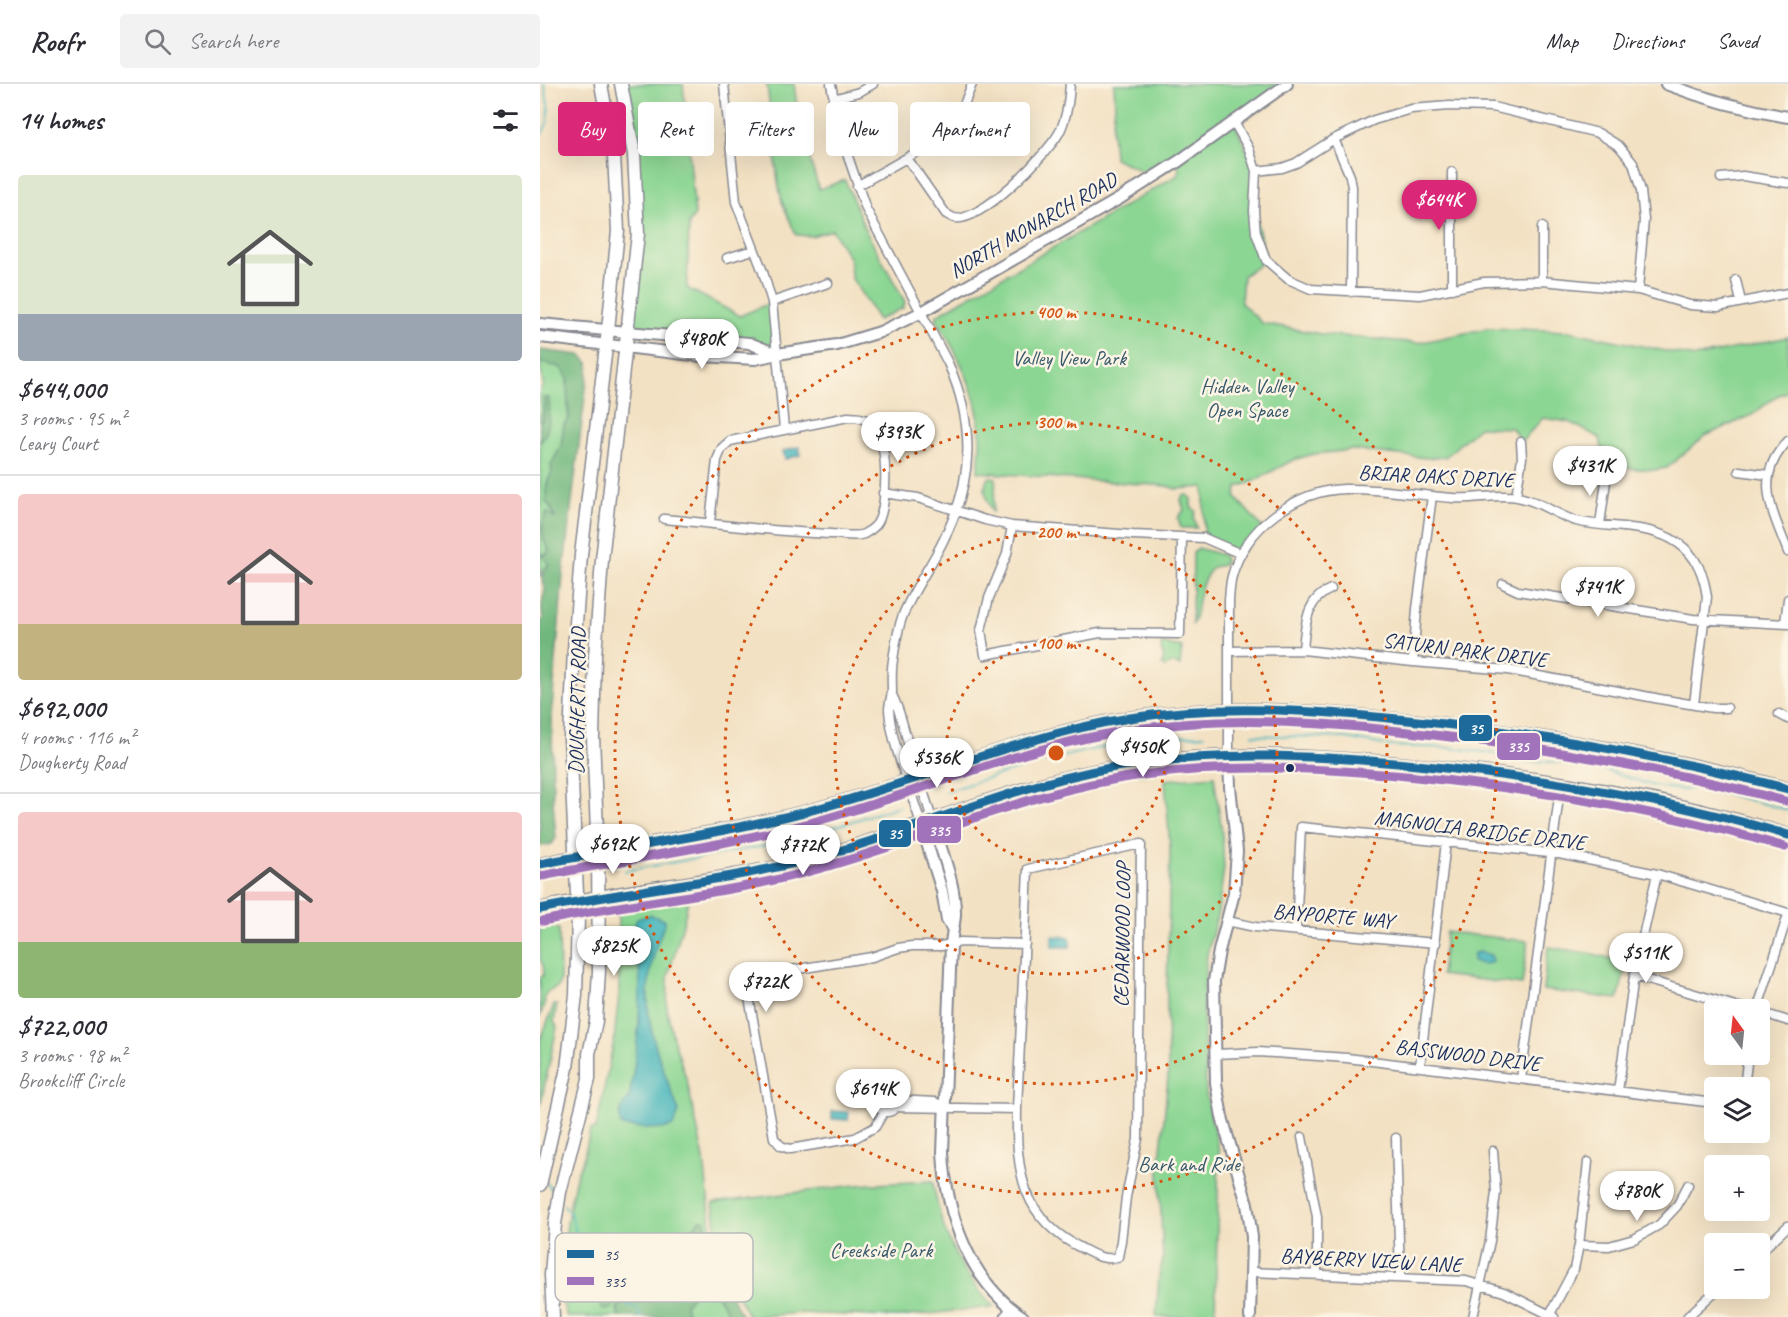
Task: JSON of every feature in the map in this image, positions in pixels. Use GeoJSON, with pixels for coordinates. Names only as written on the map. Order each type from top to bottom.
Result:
{"type":"FeatureCollection","features":[{"type":"Feature","properties":{"kind":"main road","name":"DOUGHERTY ROAD"},"geometry":{"type":"LineString","coordinates":[[540,1185],[567,1068],[575,1013],[578,962],[570,738],[574,650],[581,555],[618,231],[614,156],[601,84]]}},
{"type":"Feature","properties":{"kind":"main road","name":"DOUGHERTY ROAD"},"geometry":{"type":"LineString","coordinates":[[553,1317],[551,1275],[555,1224],[560,1192],[589,1079],[589,1054],[597,1021],[599,896],[593,737],[595,656],[602,560],[638,234],[634,154],[621,84]]}},
{"type":"Feature","properties":{"kind":"main road"},"geometry":{"type":"LineString","coordinates":[[540,864],[816,809],[1000,749],[1089,726],[1132,718],[1229,709],[1334,713],[1550,737],[1672,760],[1788,789]]}},
{"type":"Feature","properties":{"kind":"main road"},"geometry":{"type":"LineString","coordinates":[[540,909],[599,896],[788,864],[853,846],[1016,792],[1097,771],[1149,762],[1228,755],[1370,760],[1561,782],[1681,804],[1788,835]]}},
{"type":"Feature","properties":{"kind":"street"},"geometry":{"type":"LineString","coordinates":[[724,84],[734,190],[740,214],[772,302],[784,429]]}},
{"type":"Feature","properties":{"kind":"street"},"geometry":{"type":"LineString","coordinates":[[831,84],[842,139],[857,186],[878,233],[948,363],[958,386],[967,429],[968,468],[956,510],[944,539],[902,616],[893,660],[891,693],[899,706],[947,920],[952,928],[944,1178],[964,1248],[984,1279],[1023,1317]]}},
{"type":"Feature","properties":{"kind":"street"},"geometry":{"type":"LineString","coordinates":[[833,99],[859,92],[873,84]]}},
{"type":"Feature","properties":{"kind":"street"},"geometry":{"type":"LineString","coordinates":[[857,186],[940,139],[960,115],[968,100],[972,84]]}},
{"type":"Feature","properties":{"kind":"street"},"geometry":{"type":"LineString","coordinates":[[907,158],[946,214],[953,219],[964,218],[982,209],[1018,182],[1050,148],[1060,131],[1068,109],[1070,84]]}},
{"type":"Feature","properties":{"kind":"street","name":"NORTH MONARCH ROAD"},"geometry":{"type":"LineString","coordinates":[[540,337],[606,346],[755,359],[837,345],[880,332],[920,313],[1119,199],[1174,165],[1287,84]]}},
{"type":"Feature","properties":{"kind":"street"},"geometry":{"type":"LineString","coordinates":[[1665,84],[1695,95],[1788,117]]}},
{"type":"Feature","properties":{"kind":"street"},"geometry":{"type":"LineString","coordinates":[[1256,171],[1282,168],[1296,163],[1374,120],[1411,110],[1449,106],[1493,107],[1598,133],[1619,146],[1633,163],[1641,191],[1644,220],[1638,290]]}},
{"type":"Feature","properties":{"kind":"street"},"geometry":{"type":"LineString","coordinates":[[1234,122],[1249,149],[1256,171],[1254,211],[1256,233],[1266,260],[1288,279],[1311,289],[1420,296],[1484,282],[1542,280],[1638,290],[1690,305],[1718,307],[1788,293]]}},
{"type":"Feature","properties":{"kind":"street"},"geometry":{"type":"LineString","coordinates":[[1334,140],[1350,176],[1352,187],[1351,292]]}},
{"type":"Feature","properties":{"kind":"street"},"geometry":{"type":"LineString","coordinates":[[1452,172],[1452,289]]}},
{"type":"Feature","properties":{"kind":"street"},"geometry":{"type":"LineString","coordinates":[[1721,178],[1743,176],[1788,183]]}},
{"type":"Feature","properties":{"kind":"street"},"geometry":{"type":"LineString","coordinates":[[1542,227],[1542,280]]}},
{"type":"Feature","properties":{"kind":"street"},"geometry":{"type":"LineString","coordinates":[[727,258],[753,250]]}},
{"type":"Feature","properties":{"kind":"street"},"geometry":{"type":"LineString","coordinates":[[1736,280],[1741,302]]}},
{"type":"Feature","properties":{"kind":"street"},"geometry":{"type":"LineString","coordinates":[[772,302],[828,283]]}},
{"type":"Feature","properties":{"kind":"street","name":"NORTH MONARCH ROAD"},"geometry":{"type":"LineString","coordinates":[[540,324],[749,343],[777,354]]}},
{"type":"Feature","properties":{"kind":"street"},"geometry":{"type":"LineString","coordinates":[[664,519],[820,534],[862,535],[872,530],[878,522],[883,493],[886,472],[879,435],[866,419],[848,417],[730,441],[722,448],[717,460],[710,522]]}},
{"type":"Feature","properties":{"kind":"street"},"geometry":{"type":"LineString","coordinates":[[1788,441],[1774,459],[1768,475],[1771,506],[1788,552]]}},
{"type":"Feature","properties":{"kind":"street"},"geometry":{"type":"LineString","coordinates":[[1516,496],[1522,458],[1521,442]]}},
{"type":"Feature","properties":{"kind":"street"},"geometry":{"type":"LineString","coordinates":[[1738,471],[1768,475]]}},
{"type":"Feature","properties":{"kind":"street"},"geometry":{"type":"LineString","coordinates":[[1600,524],[1607,474]]}},
{"type":"Feature","properties":{"kind":"street","name":"BRIAR OAKS DRIVE"},"geometry":{"type":"LineString","coordinates":[[1228,755],[1229,599],[1232,575],[1241,554],[1256,533],[1272,517],[1288,506],[1306,497],[1343,489],[1470,500],[1516,496],[1576,521],[1658,534],[1674,540],[1694,558],[1705,584],[1707,597],[1694,704]]}},
{"type":"Feature","properties":{"kind":"street"},"geometry":{"type":"LineString","coordinates":[[883,493],[918,498],[1012,526],[1204,538],[1241,554]]}},
{"type":"Feature","properties":{"kind":"street"},"geometry":{"type":"LineString","coordinates":[[1413,662],[1417,609],[1432,496]]}},
{"type":"Feature","properties":{"kind":"street"},"geometry":{"type":"LineString","coordinates":[[1012,526],[1007,554],[989,598],[981,630],[985,655],[1100,633],[1180,634],[1182,538]]}},
{"type":"Feature","properties":{"kind":"street"},"geometry":{"type":"LineString","coordinates":[[1503,584],[1518,591],[1636,611],[1705,619],[1787,623],[1788,598]]}},
{"type":"Feature","properties":{"kind":"street"},"geometry":{"type":"LineString","coordinates":[[1303,650],[1308,610],[1319,594],[1331,590]]}},
{"type":"Feature","properties":{"kind":"street","name":"SATURN PARK DRIVE"},"geometry":{"type":"LineString","coordinates":[[1229,651],[1303,650],[1508,670],[1727,708]]}},
{"type":"Feature","properties":{"kind":"street"},"geometry":{"type":"LineString","coordinates":[[1779,714],[1788,719]]}},
{"type":"Feature","properties":{"kind":"street"},"geometry":{"type":"LineString","coordinates":[[1228,755],[1238,851],[1234,893],[1214,981],[1216,1083],[1222,1117],[1247,1204],[1252,1272],[1250,1317]]}},
{"type":"Feature","properties":{"kind":"street"},"geometry":{"type":"LineString","coordinates":[[1521,1079],[1561,782]]}},
{"type":"Feature","properties":{"kind":"street","name":"MAGNOLIA BRIDGE DRIVE"},"geometry":{"type":"LineString","coordinates":[[1296,930],[1301,827],[1550,853],[1657,874],[1788,914],[1762,999]]}},
{"type":"Feature","properties":{"kind":"street"},"geometry":{"type":"LineString","coordinates":[[1420,1066],[1446,842]]}},
{"type":"Feature","properties":{"kind":"street","name":"CEDARWOOD LOOP"},"geometry":{"type":"LineString","coordinates":[[1141,844],[1138,1139],[1126,1197],[1118,1257],[1105,1258],[1075,1246],[1052,1230],[1037,1212],[1026,1192],[1019,1170],[1017,1109],[1028,869],[1141,844]]}},
{"type":"Feature","properties":{"kind":"street"},"geometry":{"type":"LineString","coordinates":[[1618,1091],[1634,976],[1657,874]]}},
{"type":"Feature","properties":{"kind":"street","name":"BAYPORTE WAY"},"geometry":{"type":"LineString","coordinates":[[1227,921],[1255,927],[1436,943]]}},
{"type":"Feature","properties":{"kind":"street"},"geometry":{"type":"LineString","coordinates":[[884,1112],[875,1127],[855,1138],[790,1149],[781,1146],[773,1134],[749,997],[750,983],[757,977],[767,974],[872,957],[898,948],[962,942],[1024,944]]}},
{"type":"Feature","properties":{"kind":"street"},"geometry":{"type":"LineString","coordinates":[[1634,976],[1712,999]]}},
{"type":"Feature","properties":{"kind":"street"},"geometry":{"type":"LineString","coordinates":[[1770,1015],[1788,1021]]}},
{"type":"Feature","properties":{"kind":"street","name":"BASSWOOD DRIVE"},"geometry":{"type":"LineString","coordinates":[[1216,1054],[1258,1052],[1420,1066],[1704,1102]]}},
{"type":"Feature","properties":{"kind":"street"},"geometry":{"type":"LineString","coordinates":[[884,1112],[879,1105],[881,1097],[888,1094],[896,1104]]}},
{"type":"Feature","properties":{"kind":"street"},"geometry":{"type":"LineString","coordinates":[[884,1112],[890,1112],[896,1104],[935,1101],[945,1107],[1017,1109]]}},
{"type":"Feature","properties":{"kind":"street"},"geometry":{"type":"LineString","coordinates":[[1302,1137],[1317,1216],[1317,1274]]}},
{"type":"Feature","properties":{"kind":"street"},"geometry":{"type":"LineString","coordinates":[[1396,1138],[1400,1277]]}},
{"type":"Feature","properties":{"kind":"street"},"geometry":{"type":"LineString","coordinates":[[1473,1317],[1490,1241],[1496,1192],[1493,1151]]}},
{"type":"Feature","properties":{"kind":"street"},"geometry":{"type":"LineString","coordinates":[[1552,1316],[1574,1269],[1579,1245],[1588,1162]]}},
{"type":"Feature","properties":{"kind":"street"},"geometry":{"type":"LineString","coordinates":[[1579,1245],[1609,1246],[1634,1239],[1659,1225],[1677,1206],[1688,1185]]}},
{"type":"Feature","properties":{"kind":"street"},"geometry":{"type":"LineString","coordinates":[[1770,1243],[1788,1227]]}},
{"type":"Feature","properties":{"kind":"street","name":"BAYBERRY VIEW LANE"},"geometry":{"type":"LineString","coordinates":[[1252,1272],[1466,1281],[1504,1292],[1552,1316]]}},
{"type":"Feature","properties":{"kind":"street"},"geometry":{"type":"LineString","coordinates":[[1687,1317],[1707,1299]]}},
{"type":"Feature","properties":{"kind":"street"},"geometry":{"type":"LineString","coordinates":[[1004,1317],[1012,1308]]}},
{"type":"Feature","properties":{"kind":"green space"},"geometry":{"type":"Polygon","coordinates":[[[621,84],[683,84],[685,102],[638,102],[638,156],[690,156],[695,215],[689,223],[687,288],[740,316],[772,302],[777,354],[749,343],[627,333],[638,234],[626,128],[626,102],[623,102],[621,84]]]}},
{"type":"Feature","properties":{"kind":"green space"},"geometry":{"type":"Polygon","coordinates":[[[767,84],[794,84],[796,102],[769,102],[767,84]]]}},
{"type":"Feature","properties":{"kind":"green space","name":"Hidden Valley Open Space"},"geometry":{"type":"Polygon","coordinates":[[[1114,84],[1287,84],[1234,122],[1256,171],[1254,211],[1266,260],[1243,276],[1241,303],[1262,323],[1321,334],[1418,343],[1489,328],[1569,331],[1695,357],[1788,337],[1788,391],[1775,397],[1752,415],[1705,436],[1667,468],[1654,470],[1624,468],[1607,474],[1600,438],[1569,422],[1543,418],[1521,442],[1512,428],[1479,427],[1445,457],[1427,458],[1352,450],[1314,454],[1293,460],[1252,482],[1237,487],[1236,498],[1262,527],[1241,554],[1204,538],[1204,487],[1176,489],[1167,486],[978,472],[980,435],[975,401],[965,372],[937,320],[937,315],[1178,175],[1179,162],[1156,175],[1114,158],[1112,128],[1115,106],[1114,84]]]}},
{"type":"Feature","properties":{"kind":"green space"},"geometry":{"type":"Polygon","coordinates":[[[775,156],[809,156],[819,189],[845,180],[867,233],[905,302],[903,308],[878,320],[851,277],[850,259],[832,230],[812,236],[796,235],[782,202],[775,156]]]}},
{"type":"Feature","properties":{"kind":"green space"},"geometry":{"type":"Polygon","coordinates":[[[540,350],[581,355],[589,364],[563,574],[552,709],[553,801],[556,838],[552,844],[540,846],[540,623],[543,618],[542,606],[545,589],[542,577],[549,564],[541,555],[547,554],[549,550],[543,531],[545,516],[547,512],[555,518],[551,507],[545,501],[547,483],[552,472],[551,465],[561,446],[564,424],[569,419],[568,379],[561,367],[540,363],[540,350]]]}},
{"type":"Feature","properties":{"kind":"green space"},"geometry":{"type":"Polygon","coordinates":[[[540,363],[552,364],[561,368],[565,373],[569,419],[564,424],[561,446],[551,465],[552,472],[547,483],[549,504],[555,518],[551,517],[542,526],[549,550],[547,554],[542,554],[549,564],[540,577],[540,442],[547,429],[549,403],[544,398],[543,419],[540,421],[540,391],[543,384],[540,363]]]}},
{"type":"Feature","properties":{"kind":"green space"},"geometry":{"type":"Polygon","coordinates":[[[544,398],[549,398],[549,422],[544,438],[540,442],[540,421],[543,419],[544,398]]]}},
{"type":"Feature","properties":{"kind":"green space"},"geometry":{"type":"Polygon","coordinates":[[[990,477],[996,478],[993,513],[985,490],[990,477]]]}},
{"type":"Feature","properties":{"kind":"green space"},"geometry":{"type":"Polygon","coordinates":[[[1183,495],[1191,498],[1191,507],[1196,511],[1194,518],[1197,528],[1181,528],[1178,518],[1184,510],[1181,500],[1183,495]]]}},
{"type":"Feature","properties":{"kind":"green space"},"geometry":{"type":"Polygon","coordinates":[[[1198,548],[1223,555],[1225,560],[1223,565],[1213,567],[1205,578],[1192,624],[1193,553],[1198,548]]]}},
{"type":"Feature","properties":{"kind":"green space"},"geometry":{"type":"Polygon","coordinates":[[[1162,643],[1182,647],[1180,666],[1174,663],[1165,667],[1162,665],[1164,657],[1161,650],[1162,643]]]}},
{"type":"Feature","properties":{"kind":"green space","name":"Bark and Ride"},"geometry":{"type":"Polygon","coordinates":[[[1214,776],[1222,832],[1224,868],[1218,912],[1207,955],[1203,1000],[1206,1093],[1219,1151],[1215,1317],[1156,1317],[1159,1275],[1163,1260],[1159,1172],[1168,1077],[1170,848],[1165,780],[1214,776]]]}},
{"type":"Feature","properties":{"kind":"green space"},"geometry":{"type":"Polygon","coordinates":[[[689,895],[668,976],[667,1010],[673,1038],[687,1081],[704,1159],[712,1233],[702,1233],[700,1220],[689,1233],[566,1233],[578,1170],[591,1129],[596,1129],[614,1040],[619,994],[618,911],[623,906],[689,895]]]}},
{"type":"Feature","properties":{"kind":"green space"},"geometry":{"type":"Polygon","coordinates":[[[548,926],[559,929],[560,979],[558,987],[547,992],[540,1017],[540,979],[544,974],[543,964],[540,961],[540,929],[548,926]]]}},
{"type":"Feature","properties":{"kind":"green space"},"geometry":{"type":"Polygon","coordinates":[[[1446,932],[1528,941],[1522,985],[1441,975],[1446,932]]]}},
{"type":"Feature","properties":{"kind":"green space"},"geometry":{"type":"Polygon","coordinates":[[[1548,947],[1627,962],[1618,999],[1543,990],[1548,947]]]}},
{"type":"Feature","properties":{"kind":"green space"},"geometry":{"type":"Polygon","coordinates":[[[554,1005],[557,1005],[554,1021],[557,1027],[540,1107],[540,1041],[554,1005]]]}},
{"type":"Feature","properties":{"kind":"green space","name":"Creekside Park"},"geometry":{"type":"Polygon","coordinates":[[[933,1181],[946,1233],[953,1249],[961,1265],[994,1307],[898,1317],[799,1313],[749,1317],[741,1302],[753,1302],[753,1233],[717,1233],[713,1203],[856,1185],[933,1181]]]}},
{"type":"Feature","properties":{"kind":"green space"},"geometry":{"type":"Polygon","coordinates":[[[700,1220],[704,1220],[706,1229],[704,1233],[689,1233],[700,1220]]]}},
{"type":"Feature","properties":{"kind":"green space"},"geometry":{"type":"Polygon","coordinates":[[[563,1302],[599,1302],[601,1307],[601,1302],[621,1302],[617,1309],[620,1317],[567,1317],[563,1302]]]}},
{"type":"Feature","properties":{"kind":"green space"},"geometry":{"type":"Polygon","coordinates":[[[599,1302],[614,1302],[612,1308],[606,1310],[599,1302]]]}},
{"type":"Feature","properties":{"kind":"green space"},"geometry":{"type":"Polygon","coordinates":[[[621,1302],[687,1302],[685,1305],[688,1317],[620,1317],[617,1309],[621,1302]]]}},
{"type":"Feature","properties":{"kind":"green space"},"geometry":{"type":"Polygon","coordinates":[[[688,1302],[721,1302],[731,1317],[688,1317],[685,1305],[688,1302]]]}},
{"type":"Feature","properties":{"kind":"green space"},"geometry":{"type":"Polygon","coordinates":[[[721,1302],[734,1302],[743,1317],[731,1317],[721,1302]]]}},
{"type":"Feature","properties":{"kind":"water"},"geometry":{"type":"Polygon","coordinates":[[[799,447],[801,455],[785,459],[783,451],[799,447]]]}},
{"type":"Feature","properties":{"kind":"water"},"geometry":{"type":"Polygon","coordinates":[[[651,915],[665,920],[665,923],[649,975],[650,1019],[654,1041],[679,1112],[673,1126],[662,1129],[626,1127],[621,1125],[620,1118],[622,1107],[629,1099],[638,1032],[640,982],[634,930],[637,919],[651,915]]]}},
{"type":"Feature","properties":{"kind":"water"},"geometry":{"type":"Polygon","coordinates":[[[1052,936],[1070,937],[1070,947],[1052,947],[1052,936]]]}},
{"type":"Feature","properties":{"kind":"water"},"geometry":{"type":"Polygon","coordinates":[[[1481,952],[1491,955],[1490,963],[1482,964],[1473,961],[1474,953],[1481,952]]]}},
{"type":"Feature","properties":{"kind":"water"},"geometry":{"type":"Polygon","coordinates":[[[832,1111],[849,1112],[848,1120],[832,1119],[832,1111]]]}},
{"type":"Feature","properties":{"kind":"waterway"},"geometry":{"type":"LineString","coordinates":[[540,136],[548,117],[544,84]]}},
{"type":"Feature","properties":{"kind":"waterway"},"geometry":{"type":"LineString","coordinates":[[945,792],[1073,754],[1138,741],[1204,735]]}},
{"type":"Feature","properties":{"kind":"waterway"},"geometry":{"type":"LineString","coordinates":[[1253,735],[1346,738],[1390,746],[1452,748],[1491,753],[1521,761],[1584,763],[1654,786],[1683,790],[1699,787],[1788,810]]}},
{"type":"Feature","properties":{"kind":"waterway"},"geometry":{"type":"LineString","coordinates":[[625,871],[759,847],[806,836],[899,806]]}},
{"type":"Feature","properties":{"kind":"waterway"},"geometry":{"type":"LineString","coordinates":[[545,1181],[555,1194]]}},
{"type":"Feature","properties":{"kind":"waterway"},"geometry":{"type":"LineString","coordinates":[[564,1205],[570,1213],[576,1233]]}},
{"type":"Feature","properties":{"kind":"waterway"},"geometry":{"type":"LineString","coordinates":[[623,1302],[637,1309],[641,1317]]}},
{"type":"Feature","properties":{"kind":"transit line","name":"35"},"geometry":{"type":"LineString","coordinates":[[540,864],[782,818],[855,798],[1050,735],[1130,718],[1196,711],[1264,710],[1331,713],[1447,724],[1643,755],[1788,789]]}},
{"type":"Feature","properties":{"kind":"transit line","name":"335"},"geometry":{"type":"LineString","coordinates":[[542,876],[789,828],[863,807],[1056,745],[1136,729],[1210,722],[1322,724],[1479,741],[1655,770],[1785,801]]}},
{"type":"Feature","properties":{"kind":"transit line","name":"35"},"geometry":{"type":"LineString","coordinates":[[540,909],[744,874],[811,859],[1057,780],[1099,770],[1176,759],[1245,756],[1349,759],[1511,776],[1651,800],[1788,835]]}},
{"type":"Feature","properties":{"kind":"transit line","name":"335"},"geometry":{"type":"LineString","coordinates":[[543,921],[784,878],[858,857],[1019,803],[1059,792],[1100,782],[1176,771],[1245,768],[1348,771],[1509,788],[1648,812],[1785,847]]}},
{"type":"Feature","properties":{"kind":"park label","name":"Valley View Park"},"geometry":{"type":"Point","coordinates":[1069,358]}}]}
